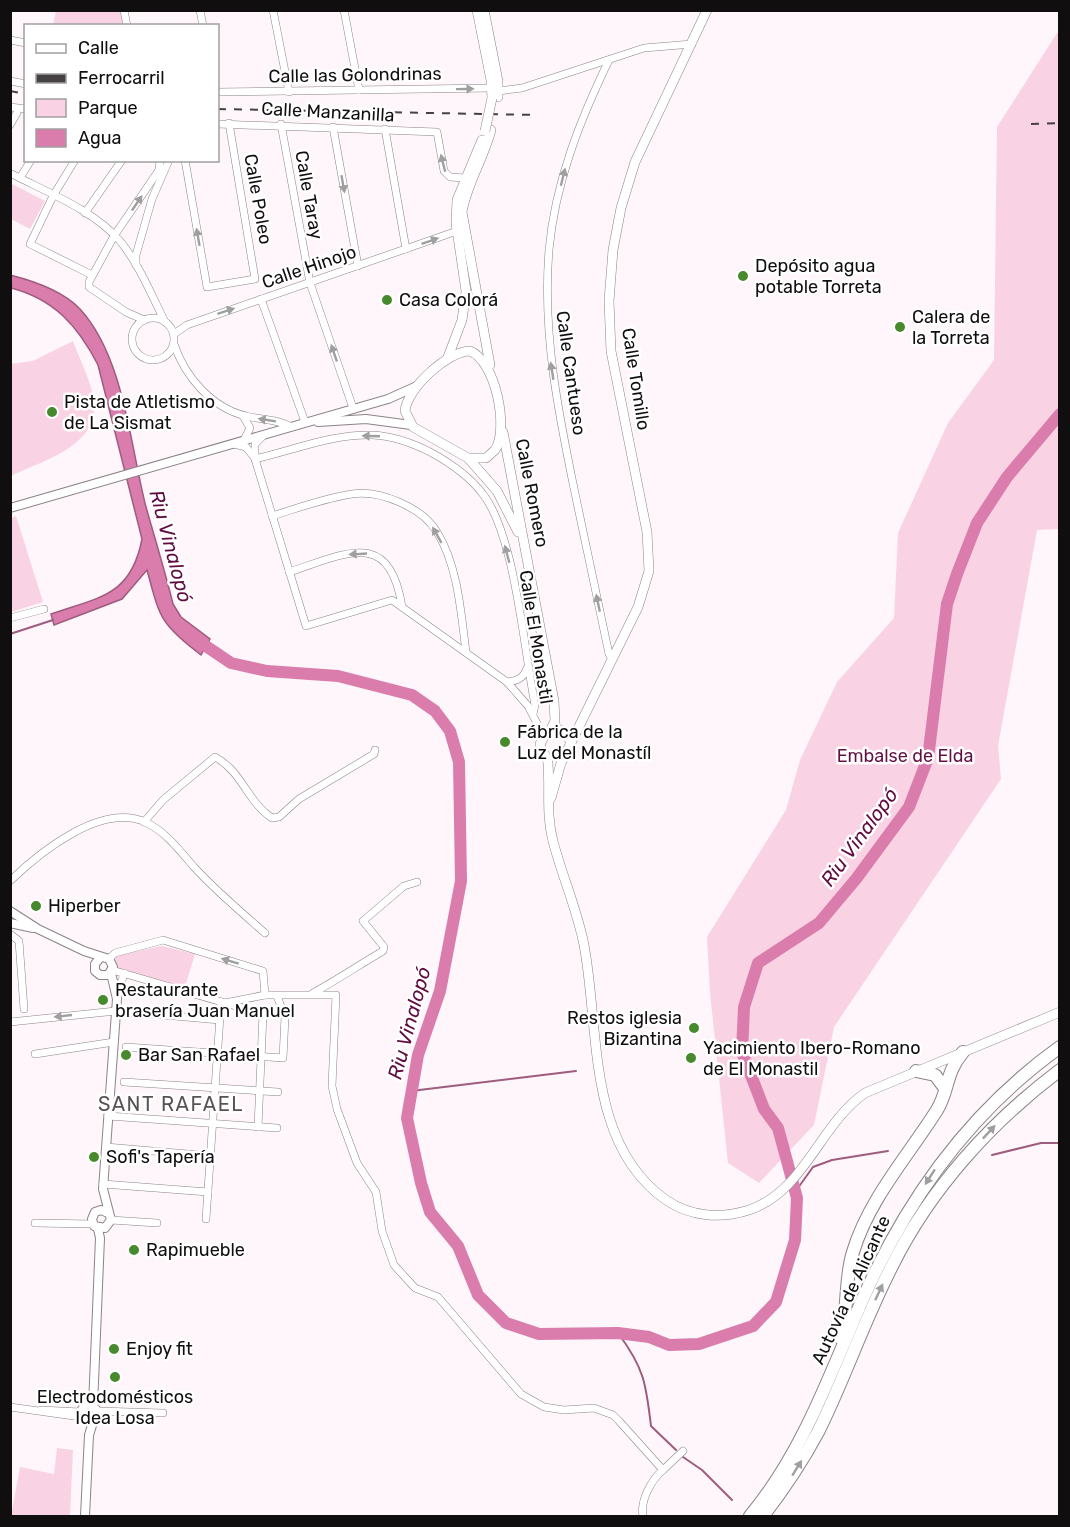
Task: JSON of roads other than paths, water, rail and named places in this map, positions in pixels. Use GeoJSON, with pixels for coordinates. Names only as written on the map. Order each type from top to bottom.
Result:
{"type":"FeatureCollection","features":[{"type":"Feature","properties":{"kind":"highway","name":"Autovía de Alicante"},"geometry":{"type":"LineString","coordinates":[[750,1516],[798,1446],[880,1264],[938,1166],[987,1108],[1024,1074],[1059,1047]]}},
{"type":"Feature","properties":{"kind":"highway"},"geometry":{"type":"LineString","coordinates":[[832,1374],[833,1356],[845,1318],[849,1266],[857,1240],[901,1161],[937,1109],[955,1062],[963,1052]]}},
{"type":"Feature","properties":{"kind":"highway","name":"Autovía de Alicante"},"geometry":{"type":"LineString","coordinates":[[763,1516],[797,1468],[818,1432],[892,1264],[919,1220],[954,1170],[1002,1119],[1059,1070]]}},
{"type":"Feature","properties":{"kind":"highway"},"geometry":{"type":"LineString","coordinates":[[916,1071],[935,1075],[944,1087]]}},
{"type":"Feature","properties":{"kind":"main road"},"geometry":{"type":"LineString","coordinates":[[477,10],[495,94]]}},
{"type":"Feature","properties":{"kind":"main road"},"geometry":{"type":"LineString","coordinates":[[448,357],[462,320],[466,291],[467,270],[462,212],[468,188],[486,150],[495,94],[484,10]]}},
{"type":"Feature","properties":{"kind":"main road","name":"Calle Tomillo"},"geometry":{"type":"LineString","coordinates":[[571,746],[642,597],[650,559],[647,532],[614,370],[609,301],[613,250],[621,208],[635,162],[707,10]]}},
{"type":"Feature","properties":{"kind":"main road"},"geometry":{"type":"LineString","coordinates":[[488,130],[465,177],[457,200],[457,231],[491,374],[502,427],[498,445],[491,455],[482,459],[468,458],[411,425],[406,417],[406,406],[417,386],[448,357],[460,352],[474,352],[484,361],[491,374]]}},
{"type":"Feature","properties":{"kind":"main road","name":"Calle Romero"},"geometry":{"type":"LineString","coordinates":[[502,427],[554,701],[555,721],[547,732]]}},
{"type":"Feature","properties":{"kind":"main road","name":"Calle Romero"},"geometry":{"type":"LineString","coordinates":[[468,458],[482,472],[507,508],[528,565]]}},
{"type":"Feature","properties":{"kind":"main road","name":"Calle Romero"},"geometry":{"type":"LineString","coordinates":[[554,701],[565,731]]}},
{"type":"Feature","properties":{"kind":"main road","name":"Calle Tomillo"},"geometry":{"type":"LineString","coordinates":[[565,731],[583,718]]}},
{"type":"Feature","properties":{"kind":"main road"},"geometry":{"type":"LineString","coordinates":[[548,815],[554,789],[565,756],[571,746],[565,731],[547,732],[540,744],[546,756],[548,815],[553,841],[583,940],[603,1093],[615,1131],[628,1158],[661,1196],[695,1213],[716,1215],[747,1210],[782,1191],[815,1151],[839,1116],[852,1102],[865,1093],[1059,1012]]}},
{"type":"Feature","properties":{"kind":"main road"},"geometry":{"type":"LineString","coordinates":[[546,756],[554,759],[565,756]]}},
{"type":"Feature","properties":{"kind":"street"},"geometry":{"type":"LineString","coordinates":[[273,10],[289,92]]}},
{"type":"Feature","properties":{"kind":"street"},"geometry":{"type":"LineString","coordinates":[[344,10],[359,90]]}},
{"type":"Feature","properties":{"kind":"street","name":"Calle las Golondrinas"},"geometry":{"type":"LineString","coordinates":[[219,92],[359,90],[495,94],[522,88],[651,46],[692,44]]}},
{"type":"Feature","properties":{"kind":"street","name":"Calle Cantueso"},"geometry":{"type":"LineString","coordinates":[[609,60],[574,137],[562,178],[549,248],[547,304],[551,361],[564,441],[609,654],[612,659]]}},
{"type":"Feature","properties":{"kind":"street"},"geometry":{"type":"LineString","coordinates":[[10,125],[17,113]]}},
{"type":"Feature","properties":{"kind":"street","name":"Calle Manzanilla"},"geometry":{"type":"LineString","coordinates":[[219,123],[437,132],[444,171],[450,177],[465,177]]}},
{"type":"Feature","properties":{"kind":"street","name":"Calle Poleo"},"geometry":{"type":"LineString","coordinates":[[185,162],[207,287],[255,279],[230,123]]}},
{"type":"Feature","properties":{"kind":"street","name":"Calle Taray"},"geometry":{"type":"LineString","coordinates":[[281,124],[310,283],[354,408]]}},
{"type":"Feature","properties":{"kind":"street"},"geometry":{"type":"LineString","coordinates":[[333,127],[358,266]]}},
{"type":"Feature","properties":{"kind":"street"},"geometry":{"type":"LineString","coordinates":[[386,129],[406,249]]}},
{"type":"Feature","properties":{"kind":"street"},"geometry":{"type":"LineString","coordinates":[[20,178],[30,162]]}},
{"type":"Feature","properties":{"kind":"street"},"geometry":{"type":"LineString","coordinates":[[74,162],[53,196],[30,244],[92,275]]}},
{"type":"Feature","properties":{"kind":"street"},"geometry":{"type":"LineString","coordinates":[[85,213],[121,162]]}},
{"type":"Feature","properties":{"kind":"street"},"geometry":{"type":"LineString","coordinates":[[160,162],[159,170],[114,236],[92,275],[89,287],[126,312],[146,319],[165,322]]}},
{"type":"Feature","properties":{"kind":"street"},"geometry":{"type":"LineString","coordinates":[[136,268],[138,247],[155,189],[168,162]]}},
{"type":"Feature","properties":{"kind":"street"},"geometry":{"type":"LineString","coordinates":[[10,173],[85,213],[123,246],[174,334],[174,345],[180,363],[192,380],[216,402],[243,416],[298,425],[354,419],[411,425]]}},
{"type":"Feature","properties":{"kind":"street","name":"Calle Hinojo"},"geometry":{"type":"LineString","coordinates":[[174,334],[187,325],[457,231]]}},
{"type":"Feature","properties":{"kind":"street"},"geometry":{"type":"LineString","coordinates":[[123,246],[129,249],[138,247]]}},
{"type":"Feature","properties":{"kind":"street"},"geometry":{"type":"LineString","coordinates":[[261,299],[298,425]]}},
{"type":"Feature","properties":{"kind":"street"},"geometry":{"type":"LineString","coordinates":[[132,332],[153,310],[154,300]]}},
{"type":"Feature","properties":{"kind":"street"},"geometry":{"type":"LineString","coordinates":[[126,312],[132,332],[132,345],[140,357],[156,361],[166,356],[174,345]]}},
{"type":"Feature","properties":{"kind":"street"},"geometry":{"type":"LineString","coordinates":[[166,356],[180,363]]}},
{"type":"Feature","properties":{"kind":"street"},"geometry":{"type":"LineString","coordinates":[[10,508],[388,399],[417,386]]}},
{"type":"Feature","properties":{"kind":"street"},"geometry":{"type":"LineString","coordinates":[[243,416],[249,424],[249,432],[244,440]]}},
{"type":"Feature","properties":{"kind":"street"},"geometry":{"type":"LineString","coordinates":[[265,434],[255,444],[255,459],[306,626],[392,600],[507,682],[547,732]]}},
{"type":"Feature","properties":{"kind":"street","name":"Calle El Monastil"},"geometry":{"type":"LineString","coordinates":[[255,459],[332,439],[372,435],[402,439],[452,464],[483,493],[499,522],[512,572],[535,705],[533,714]]}},
{"type":"Feature","properties":{"kind":"street"},"geometry":{"type":"LineString","coordinates":[[233,444],[246,447],[255,459]]}},
{"type":"Feature","properties":{"kind":"street"},"geometry":{"type":"LineString","coordinates":[[272,516],[352,494],[383,496],[404,503],[436,530],[450,563],[462,618],[466,652]]}},
{"type":"Feature","properties":{"kind":"street"},"geometry":{"type":"LineString","coordinates":[[289,572],[360,552],[379,556],[392,569],[402,607]]}},
{"type":"Feature","properties":{"kind":"street"},"geometry":{"type":"LineString","coordinates":[[10,618],[44,609]]}},
{"type":"Feature","properties":{"kind":"street"},"geometry":{"type":"LineString","coordinates":[[507,682],[517,681],[525,674],[528,665]]}},
{"type":"Feature","properties":{"kind":"street"},"geometry":{"type":"LineString","coordinates":[[144,822],[163,800],[215,757],[245,784],[255,804],[272,818],[279,816],[299,799],[374,754],[375,750]]}},
{"type":"Feature","properties":{"kind":"street"},"geometry":{"type":"LineString","coordinates":[[10,881],[37,856],[104,819],[124,818],[144,822],[175,844],[214,886],[265,933]]}},
{"type":"Feature","properties":{"kind":"street"},"geometry":{"type":"LineString","coordinates":[[311,994],[340,979],[348,971],[383,951],[384,947],[363,921],[404,886],[417,882]]}},
{"type":"Feature","properties":{"kind":"street"},"geometry":{"type":"LineString","coordinates":[[10,911],[38,929],[101,960],[109,973],[116,995],[103,1187],[95,1212],[100,1238],[85,1516]]}},
{"type":"Feature","properties":{"kind":"street"},"geometry":{"type":"LineString","coordinates":[[10,923],[38,929]]}},
{"type":"Feature","properties":{"kind":"street"},"geometry":{"type":"LineString","coordinates":[[10,934],[19,941],[19,974],[24,1009]]}},
{"type":"Feature","properties":{"kind":"street"},"geometry":{"type":"LineString","coordinates":[[258,1127],[263,1014],[124,973],[96,973],[101,960],[115,953],[163,940],[263,971],[265,995]]}},
{"type":"Feature","properties":{"kind":"street"},"geometry":{"type":"LineString","coordinates":[[116,995],[124,973]]}},
{"type":"Feature","properties":{"kind":"street"},"geometry":{"type":"LineString","coordinates":[[10,977],[19,974]]}},
{"type":"Feature","properties":{"kind":"street"},"geometry":{"type":"LineString","coordinates":[[223,1003],[265,995],[336,995],[332,1086],[357,1163],[376,1192],[382,1231],[394,1265],[415,1288],[438,1297],[510,1383],[522,1394],[544,1407],[564,1410],[594,1408],[613,1414],[663,1470]]}},
{"type":"Feature","properties":{"kind":"street"},"geometry":{"type":"LineString","coordinates":[[126,1047],[283,1058],[285,1017],[277,996]]}},
{"type":"Feature","properties":{"kind":"street"},"geometry":{"type":"LineString","coordinates":[[206,1219],[223,1003]]}},
{"type":"Feature","properties":{"kind":"street"},"geometry":{"type":"LineString","coordinates":[[10,1023],[116,1011]]}},
{"type":"Feature","properties":{"kind":"street"},"geometry":{"type":"LineString","coordinates":[[129,1012],[220,1020]]}},
{"type":"Feature","properties":{"kind":"street"},"geometry":{"type":"LineString","coordinates":[[35,1054],[114,1042]]}},
{"type":"Feature","properties":{"kind":"street"},"geometry":{"type":"LineString","coordinates":[[124,1082],[278,1092]]}},
{"type":"Feature","properties":{"kind":"street"},"geometry":{"type":"LineString","coordinates":[[108,1116],[277,1128]]}},
{"type":"Feature","properties":{"kind":"street"},"geometry":{"type":"LineString","coordinates":[[106,1148],[211,1156]]}},
{"type":"Feature","properties":{"kind":"street"},"geometry":{"type":"LineString","coordinates":[[103,1187],[208,1192]]}},
{"type":"Feature","properties":{"kind":"street"},"geometry":{"type":"LineString","coordinates":[[103,1187],[110,1216]]}},
{"type":"Feature","properties":{"kind":"street"},"geometry":{"type":"LineString","coordinates":[[95,1212],[101,1210],[110,1216],[157,1223]]}},
{"type":"Feature","properties":{"kind":"street"},"geometry":{"type":"LineString","coordinates":[[35,1223],[99,1227],[110,1216]]}},
{"type":"Feature","properties":{"kind":"street"},"geometry":{"type":"LineString","coordinates":[[10,1407],[39,1410],[164,1413]]}},
{"type":"Feature","properties":{"kind":"street"},"geometry":{"type":"LineString","coordinates":[[643,1516],[642,1507],[656,1476],[683,1451]]}},
{"type":"Feature","properties":{"kind":"water"},"geometry":{"type":"Polygon","coordinates":[[[10,275],[48,288],[73,303],[95,329],[107,351],[124,403],[146,507],[173,604],[181,617],[210,639],[201,655],[169,627],[159,610],[147,570],[122,599],[54,625],[51,614],[98,598],[111,592],[121,583],[137,558],[142,539],[98,365],[73,326],[40,299],[11,288],[10,275]]]}},
{"type":"Feature","properties":{"kind":"waterway","name":"Riu Vinalopó"},"geometry":{"type":"LineString","coordinates":[[194,638],[231,663],[267,671],[338,676],[412,695],[435,711],[450,731],[459,762],[461,881],[440,991],[418,1055],[407,1118],[421,1183],[430,1212],[458,1246],[478,1295],[506,1323],[539,1334],[618,1333],[649,1337],[669,1345],[699,1344],[753,1326],[776,1302],[795,1240],[797,1198],[778,1128],[764,1109],[742,1052],[744,1007],[758,963],[819,923],[856,879],[909,807],[928,758],[947,604],[957,574],[977,523],[1007,477],[1060,414]]}},
{"type":"Feature","properties":{"kind":"waterway"},"geometry":{"type":"LineString","coordinates":[[10,634],[53,620]]}},
{"type":"Feature","properties":{"kind":"waterway"},"geometry":{"type":"LineString","coordinates":[[411,1091],[576,1071]]}},
{"type":"Feature","properties":{"kind":"waterway"},"geometry":{"type":"LineString","coordinates":[[992,1155],[1041,1143],[1060,1143]]}},
{"type":"Feature","properties":{"kind":"waterway"},"geometry":{"type":"LineString","coordinates":[[795,1192],[813,1167],[832,1160],[888,1151]]}},
{"type":"Feature","properties":{"kind":"waterway"},"geometry":{"type":"LineString","coordinates":[[618,1333],[639,1366],[651,1426],[676,1450]]}},
{"type":"Feature","properties":{"kind":"waterway"},"geometry":{"type":"LineString","coordinates":[[683,1457],[702,1470],[732,1500]]}},
{"type":"Feature","properties":{"kind":"railway"},"geometry":{"type":"LineString","coordinates":[[10,91],[24,94]]}},
{"type":"Feature","properties":{"kind":"railway"},"geometry":{"type":"LineString","coordinates":[[219,109],[537,115]]}},
{"type":"Feature","properties":{"kind":"railway"},"geometry":{"type":"LineString","coordinates":[[1031,124],[1060,123]]}},
{"type":"Feature","properties":{"kind":"place","name":"Depósito agua potable Torreta"},"geometry":{"type":"Point","coordinates":[743,276]}},
{"type":"Feature","properties":{"kind":"place","name":"Casa Colorá"},"geometry":{"type":"Point","coordinates":[387,300]}},
{"type":"Feature","properties":{"kind":"place","name":"Calera de la Torreta"},"geometry":{"type":"Point","coordinates":[900,327]}},
{"type":"Feature","properties":{"kind":"place","name":"Pista de Atletismo de La Sismat"},"geometry":{"type":"Point","coordinates":[52,412]}},
{"type":"Feature","properties":{"kind":"place","name":"Fábrica de la Luz del Monastíl"},"geometry":{"type":"Point","coordinates":[505,742]}},
{"type":"Feature","properties":{"kind":"place","name":"Hiperber"},"geometry":{"type":"Point","coordinates":[36,906]}},
{"type":"Feature","properties":{"kind":"place","name":"Restaurante brasería Juan Manuel"},"geometry":{"type":"Point","coordinates":[103,1000]}},
{"type":"Feature","properties":{"kind":"place","name":"Restos iglesia Bizantina"},"geometry":{"type":"Point","coordinates":[694,1028]}},
{"type":"Feature","properties":{"kind":"place","name":"Bar San Rafael"},"geometry":{"type":"Point","coordinates":[126,1055]}},
{"type":"Feature","properties":{"kind":"place","name":"Yacimiento Ibero-Romano de El Monastil"},"geometry":{"type":"Point","coordinates":[691,1058]}},
{"type":"Feature","properties":{"kind":"place","name":"Sofi's Tapería"},"geometry":{"type":"Point","coordinates":[94,1157]}},
{"type":"Feature","properties":{"kind":"place","name":"Rapimueble"},"geometry":{"type":"Point","coordinates":[134,1250]}},
{"type":"Feature","properties":{"kind":"place","name":"Enjoy fit"},"geometry":{"type":"Point","coordinates":[114,1349]}},
{"type":"Feature","properties":{"kind":"place","name":"Electrodomésticos Idea Losa"},"geometry":{"type":"Point","coordinates":[115,1377]}},
{"type":"Feature","properties":{"kind":"district","name":"SANT RAFAEL"},"geometry":{"type":"Point","coordinates":[171,1104]}},
{"type":"Feature","properties":{"kind":"park label","name":"Embalse de Elda"},"geometry":{"type":"Point","coordinates":[905,756]}}]}
